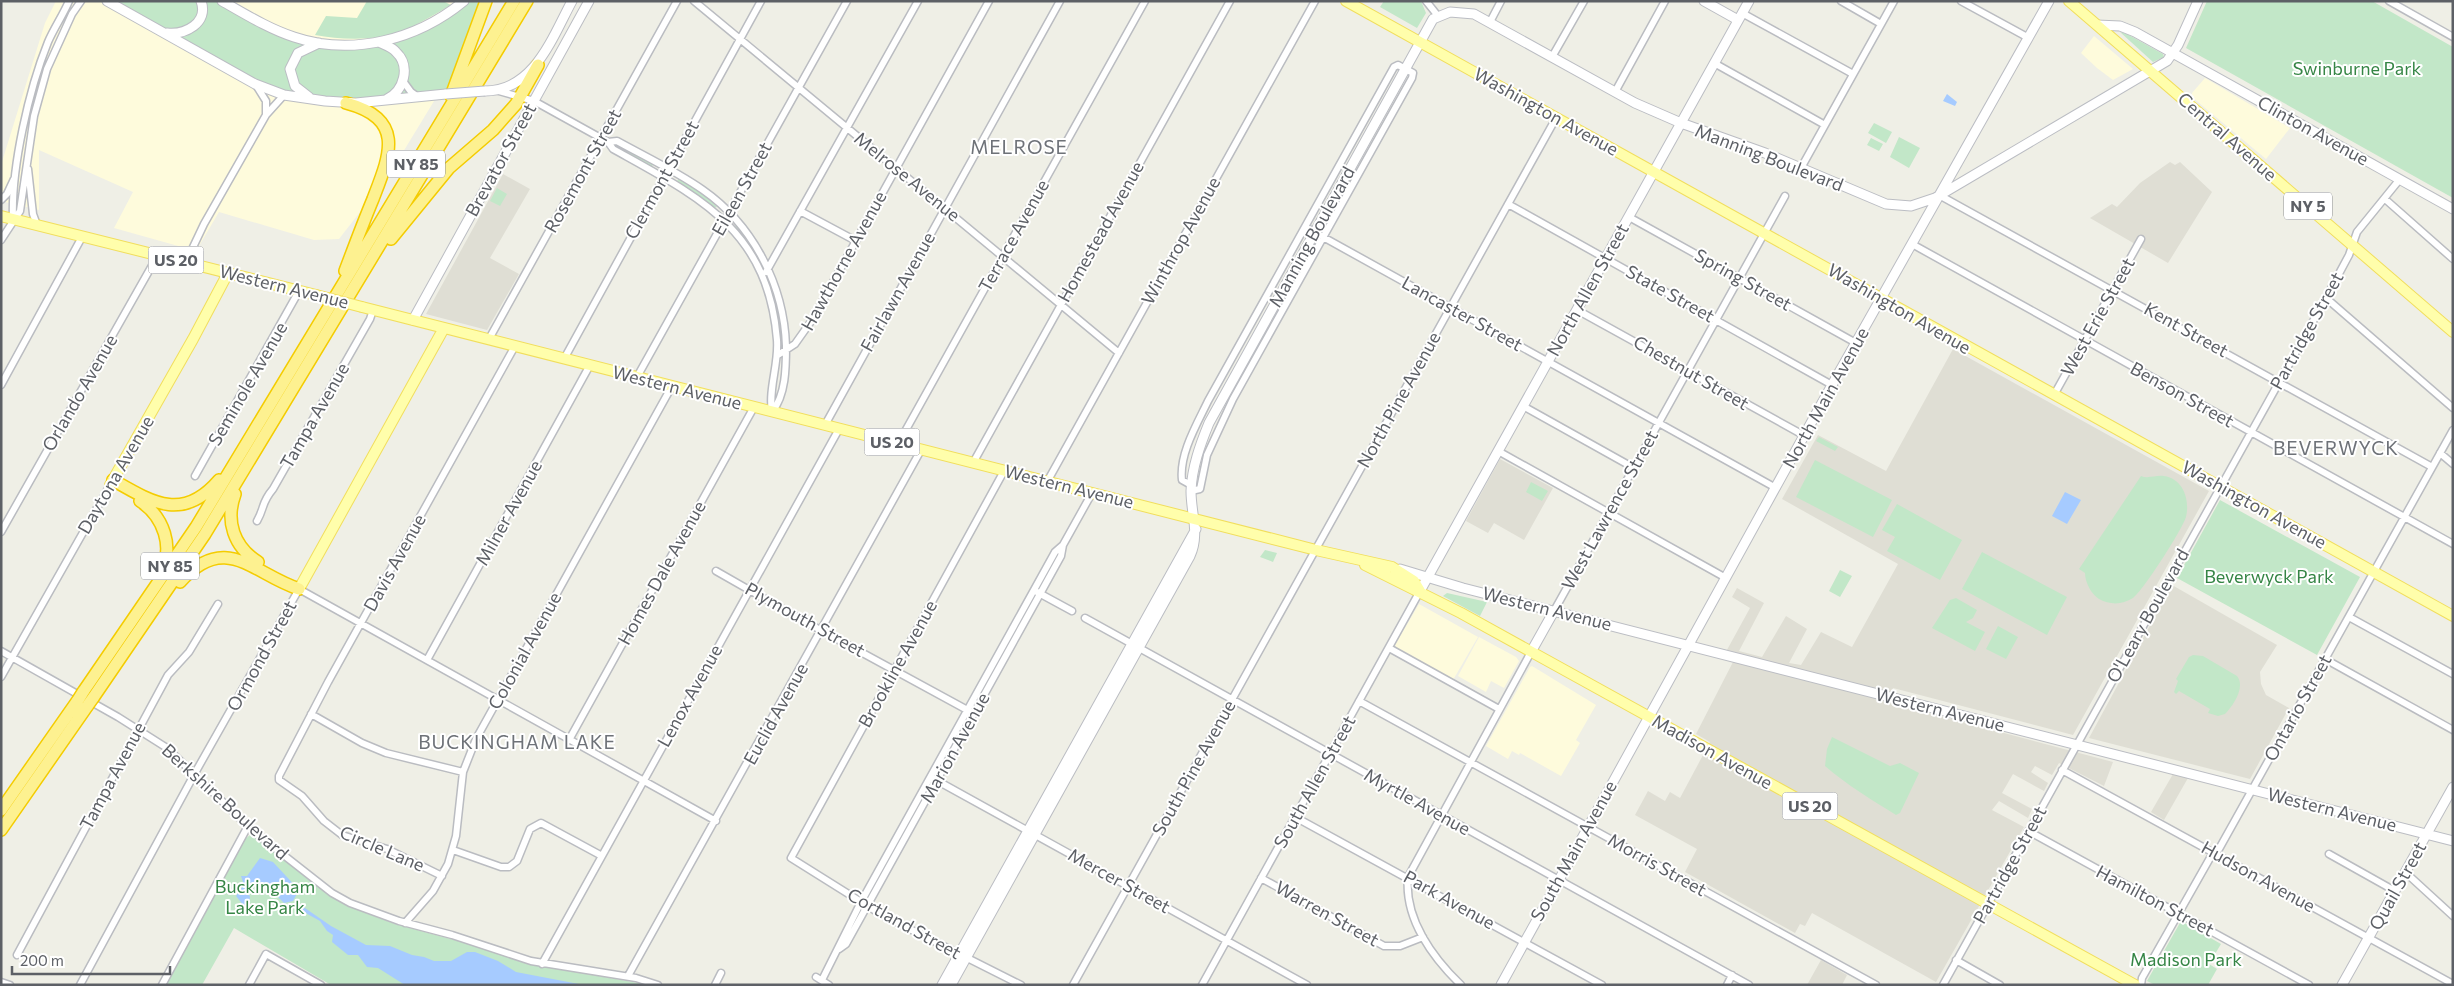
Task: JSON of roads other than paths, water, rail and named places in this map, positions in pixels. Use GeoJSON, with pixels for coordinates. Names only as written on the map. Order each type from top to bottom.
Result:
{"type":"FeatureCollection","features":[{"type":"Feature","properties":{"kind":"highway"},"geometry":{"type":"LineString","coordinates":[[405,182],[450,97],[486,1]]}},
{"type":"Feature","properties":{"kind":"highway","name":"NY 85"},"geometry":{"type":"LineString","coordinates":[[256,440],[317,327],[514,1]]}},
{"type":"Feature","properties":{"kind":"highway","name":"NY 85"},"geometry":{"type":"LineString","coordinates":[[1,830],[86,699],[136,627],[191,536],[351,293],[527,1]]}},
{"type":"Feature","properties":{"kind":"highway"},"geometry":{"type":"LineString","coordinates":[[351,293],[385,246],[449,168],[493,130],[523,94],[538,65]]}},
{"type":"Feature","properties":{"kind":"highway"},"geometry":{"type":"LineString","coordinates":[[317,327],[343,274],[390,150],[389,137],[380,120],[368,111],[346,103]]}},
{"type":"Feature","properties":{"kind":"highway"},"geometry":{"type":"LineString","coordinates":[[111,482],[157,504],[172,506],[187,503],[202,496],[214,486],[256,440]]}},
{"type":"Feature","properties":{"kind":"highway"},"geometry":{"type":"LineString","coordinates":[[256,440],[232,501],[232,527],[240,546],[250,557],[299,589]]}},
{"type":"Feature","properties":{"kind":"highway"},"geometry":{"type":"LineString","coordinates":[[111,482],[152,510],[160,522],[166,542],[163,568],[136,627]]}},
{"type":"Feature","properties":{"kind":"highway"},"geometry":{"type":"LineString","coordinates":[[136,627],[185,576],[210,560],[224,558],[240,560],[299,589]]}},
{"type":"Feature","properties":{"kind":"highway","name":"NY 85"},"geometry":{"type":"LineString","coordinates":[[1,810],[86,699]]}},
{"type":"Feature","properties":{"kind":"main road","name":"Washington Avenue"},"geometry":{"type":"LineString","coordinates":[[1346,1],[2453,616]]}},
{"type":"Feature","properties":{"kind":"main road","name":"Central Avenue"},"geometry":{"type":"LineString","coordinates":[[2069,1],[2453,332]]}},
{"type":"Feature","properties":{"kind":"main road","name":"Western Avenue"},"geometry":{"type":"LineString","coordinates":[[1,216],[1092,493],[1195,524],[1316,550],[1352,560],[1392,567]]}},
{"type":"Feature","properties":{"kind":"main road","name":"Daytona Avenue"},"geometry":{"type":"LineString","coordinates":[[111,482],[193,339],[228,273]]}},
{"type":"Feature","properties":{"kind":"main road","name":"Ormond Street"},"geometry":{"type":"LineString","coordinates":[[299,589],[444,328]]}},
{"type":"Feature","properties":{"kind":"main road","name":"Western Avenue"},"geometry":{"type":"LineString","coordinates":[[1352,560],[1381,572]]}},
{"type":"Feature","properties":{"kind":"main road","name":"Madison Avenue"},"geometry":{"type":"LineString","coordinates":[[1392,567],[1411,579],[1420,591],[2134,985]]}},
{"type":"Feature","properties":{"kind":"main road","name":"Madison Avenue"},"geometry":{"type":"LineString","coordinates":[[1381,572],[1414,591],[1420,591]]}},
{"type":"Feature","properties":{"kind":"street"},"geometry":{"type":"LineString","coordinates":[[13,218],[16,174],[25,118],[34,81],[49,41],[69,1]]}},
{"type":"Feature","properties":{"kind":"street"},"geometry":{"type":"LineString","coordinates":[[1,240],[13,218],[20,211],[34,116],[47,69],[72,14],[81,1]]}},
{"type":"Feature","properties":{"kind":"street"},"geometry":{"type":"LineString","coordinates":[[107,1],[255,84],[284,95],[346,103],[377,102],[489,91],[523,94]]}},
{"type":"Feature","properties":{"kind":"street"},"geometry":{"type":"LineString","coordinates":[[162,32],[177,34],[193,28],[199,21],[201,1]]}},
{"type":"Feature","properties":{"kind":"street"},"geometry":{"type":"LineString","coordinates":[[222,1],[280,31],[319,43],[353,45],[396,39],[426,27],[446,16],[464,1]]}},
{"type":"Feature","properties":{"kind":"street"},"geometry":{"type":"LineString","coordinates":[[489,91],[511,85],[538,65],[572,1]]}},
{"type":"Feature","properties":{"kind":"street","name":"Brevator Street"},"geometry":{"type":"LineString","coordinates":[[413,320],[589,1]]}},
{"type":"Feature","properties":{"kind":"street","name":"Rosemont Street"},"geometry":{"type":"LineString","coordinates":[[489,339],[605,140],[677,1]]}},
{"type":"Feature","properties":{"kind":"street","name":"Melrose Avenue"},"geometry":{"type":"LineString","coordinates":[[694,1],[1119,353]]}},
{"type":"Feature","properties":{"kind":"street","name":"Clermont Street"},"geometry":{"type":"LineString","coordinates":[[564,359],[762,1]]}},
{"type":"Feature","properties":{"kind":"street","name":"Eileen Street"},"geometry":{"type":"LineString","coordinates":[[637,377],[846,1]]}},
{"type":"Feature","properties":{"kind":"street"},"geometry":{"type":"LineString","coordinates":[[762,277],[768,270],[918,1]]}},
{"type":"Feature","properties":{"kind":"street","name":"Hawthorne Avenue"},"geometry":{"type":"LineString","coordinates":[[778,355],[786,352],[802,336],[989,1]]}},
{"type":"Feature","properties":{"kind":"street","name":"Fairlawn Avenue"},"geometry":{"type":"LineString","coordinates":[[825,425],[1060,1]]}},
{"type":"Feature","properties":{"kind":"street","name":"Terrace Avenue"},"geometry":{"type":"LineString","coordinates":[[898,444],[1145,1]]}},
{"type":"Feature","properties":{"kind":"street","name":"Homestead Avenue"},"geometry":{"type":"LineString","coordinates":[[973,463],[1230,1]]}},
{"type":"Feature","properties":{"kind":"street","name":"Winthrop Avenue"},"geometry":{"type":"LineString","coordinates":[[1047,482],[1315,1]]}},
{"type":"Feature","properties":{"kind":"street"},"geometry":{"type":"LineString","coordinates":[[1426,1],[1438,16]]}},
{"type":"Feature","properties":{"kind":"street"},"geometry":{"type":"LineString","coordinates":[[1490,22],[1501,1]]}},
{"type":"Feature","properties":{"kind":"street"},"geometry":{"type":"LineString","coordinates":[[1552,57],[1584,1]]}},
{"type":"Feature","properties":{"kind":"street"},"geometry":{"type":"LineString","coordinates":[[1614,92],[1665,1]]}},
{"type":"Feature","properties":{"kind":"street"},"geometry":{"type":"LineString","coordinates":[[1704,1],[1740,16],[1853,74]]}},
{"type":"Feature","properties":{"kind":"street","name":"North Allen Street"},"geometry":{"type":"LineString","coordinates":[[1427,578],[1749,1]]}},
{"type":"Feature","properties":{"kind":"street"},"geometry":{"type":"LineString","coordinates":[[1841,1],[1881,24]]}},
{"type":"Feature","properties":{"kind":"street"},"geometry":{"type":"LineString","coordinates":[[1800,168],[1894,1]]}},
{"type":"Feature","properties":{"kind":"street"},"geometry":{"type":"LineString","coordinates":[[1961,1],[2027,37]]}},
{"type":"Feature","properties":{"kind":"street","name":"North Main Avenue"},"geometry":{"type":"LineString","coordinates":[[1648,717],[2048,1]]}},
{"type":"Feature","properties":{"kind":"street"},"geometry":{"type":"LineString","coordinates":[[2173,54],[2198,1]]}},
{"type":"Feature","properties":{"kind":"street"},"geometry":{"type":"LineString","coordinates":[[2389,1],[2453,37]]}},
{"type":"Feature","properties":{"kind":"street","name":"Manning Boulevard"},"geometry":{"type":"LineString","coordinates":[[962,957],[1167,588],[1192,551],[1195,524],[1191,488],[1199,449],[1224,394],[1431,21],[1438,16],[1464,12],[1474,14],[1614,92],[1681,123],[1755,149],[1891,205],[1919,204],[1939,195],[2167,61],[2173,54]]}},
{"type":"Feature","properties":{"kind":"street","name":"Clinton Avenue"},"geometry":{"type":"LineString","coordinates":[[2097,25],[2127,28],[2453,209]]}},
{"type":"Feature","properties":{"kind":"street"},"geometry":{"type":"LineString","coordinates":[[377,102],[394,95],[403,80],[401,57],[393,49],[379,42]]}},
{"type":"Feature","properties":{"kind":"street"},"geometry":{"type":"LineString","coordinates":[[316,100],[300,92],[295,86],[290,69],[298,53],[319,43]]}},
{"type":"Feature","properties":{"kind":"street"},"geometry":{"type":"LineString","coordinates":[[1714,64],[1825,125]]}},
{"type":"Feature","properties":{"kind":"street","name":"Manning Boulevard"},"geometry":{"type":"LineString","coordinates":[[1397,65],[1405,68],[1413,73],[1412,78],[1233,399],[1208,455],[1201,488],[1191,488],[1182,480],[1184,460],[1196,425],[1214,389],[1394,67],[1397,65]]}},
{"type":"Feature","properties":{"kind":"street"},"geometry":{"type":"LineString","coordinates":[[403,80],[411,92],[419,98]]}},
{"type":"Feature","properties":{"kind":"street"},"geometry":{"type":"LineString","coordinates":[[255,84],[266,101],[266,115]]}},
{"type":"Feature","properties":{"kind":"street"},"geometry":{"type":"LineString","coordinates":[[511,85],[534,101],[605,140],[613,149],[696,196],[724,221],[745,246],[762,277],[772,310],[778,355],[771,402],[772,412]]}},
{"type":"Feature","properties":{"kind":"street"},"geometry":{"type":"LineString","coordinates":[[186,262],[204,224],[266,115],[284,95]]}},
{"type":"Feature","properties":{"kind":"street","name":"North Pine Avenue"},"geometry":{"type":"LineString","coordinates":[[1316,550],[1556,118]]}},
{"type":"Feature","properties":{"kind":"street"},"geometry":{"type":"LineString","coordinates":[[605,140],[617,141],[703,190],[729,213],[753,242],[768,270],[781,310],[786,352],[781,395],[778,404],[772,412]]}},
{"type":"Feature","properties":{"kind":"street","name":"Manning Boulevard"},"geometry":{"type":"LineString","coordinates":[[1349,147],[1368,157]]}},
{"type":"Feature","properties":{"kind":"street"},"geometry":{"type":"LineString","coordinates":[[27,160],[33,214],[37,224]]}},
{"type":"Feature","properties":{"kind":"street"},"geometry":{"type":"LineString","coordinates":[[1,200],[7,194],[16,174]]}},
{"type":"Feature","properties":{"kind":"street","name":"Partridge Street"},"geometry":{"type":"LineString","coordinates":[[2220,487],[2326,298],[2357,232],[2400,179]]}},
{"type":"Feature","properties":{"kind":"street","name":"Kent Street"},"geometry":{"type":"LineString","coordinates":[[1939,195],[2432,467]]}},
{"type":"Feature","properties":{"kind":"street","name":"West Lawrence Street"},"geometry":{"type":"LineString","coordinates":[[1408,877],[1470,761],[1785,196]]}},
{"type":"Feature","properties":{"kind":"street"},"geometry":{"type":"LineString","coordinates":[[2385,199],[2453,259]]}},
{"type":"Feature","properties":{"kind":"street","name":"State Street"},"geometry":{"type":"LineString","coordinates":[[1508,204],[1832,385]]}},
{"type":"Feature","properties":{"kind":"street"},"geometry":{"type":"LineString","coordinates":[[800,211],[856,240]]}},
{"type":"Feature","properties":{"kind":"street","name":"Spring Street"},"geometry":{"type":"LineString","coordinates":[[1629,217],[1856,343]]}},
{"type":"Feature","properties":{"kind":"street","name":"Lancaster Street"},"geometry":{"type":"LineString","coordinates":[[1305,227],[1776,488]]}},
{"type":"Feature","properties":{"kind":"street"},"geometry":{"type":"LineString","coordinates":[[1,385],[82,236]]}},
{"type":"Feature","properties":{"kind":"street","name":"West Erie Street"},"geometry":{"type":"LineString","coordinates":[[2054,395],[2141,239]]}},
{"type":"Feature","properties":{"kind":"street","name":"Benson Street"},"geometry":{"type":"LineString","coordinates":[[1912,244],[2453,544]]}},
{"type":"Feature","properties":{"kind":"street","name":"Orlando Avenue"},"geometry":{"type":"LineString","coordinates":[[1,532],[158,255]]}},
{"type":"Feature","properties":{"kind":"street","name":"Seminole Avenue"},"geometry":{"type":"LineString","coordinates":[[195,476],[299,291]]}},
{"type":"Feature","properties":{"kind":"street"},"geometry":{"type":"LineString","coordinates":[[2326,298],[2453,408]]}},
{"type":"Feature","properties":{"kind":"street","name":"Tampa Avenue"},"geometry":{"type":"LineString","coordinates":[[257,521],[262,512],[263,501],[273,489],[370,320],[373,310]]}},
{"type":"Feature","properties":{"kind":"street","name":"Chestnut Street"},"geometry":{"type":"LineString","coordinates":[[1577,310],[1805,436]]}},
{"type":"Feature","properties":{"kind":"street","name":"Manning Boulevard"},"geometry":{"type":"LineString","coordinates":[[1255,316],[1273,326]]}},
{"type":"Feature","properties":{"kind":"street","name":"Davis Avenue"},"geometry":{"type":"LineString","coordinates":[[280,780],[279,775],[311,714],[515,346]]}},
{"type":"Feature","properties":{"kind":"street","name":"Milner Avenue"},"geometry":{"type":"LineString","coordinates":[[427,660],[590,365]]}},
{"type":"Feature","properties":{"kind":"street","name":"Colonial Avenue"},"geometry":{"type":"LineString","coordinates":[[405,923],[428,897],[442,876],[452,850],[463,772],[476,739],[672,386]]}},
{"type":"Feature","properties":{"kind":"street"},"geometry":{"type":"LineString","coordinates":[[1214,389],[1233,399]]}},
{"type":"Feature","properties":{"kind":"street"},"geometry":{"type":"LineString","coordinates":[[1523,406],[1634,468]]}},
{"type":"Feature","properties":{"kind":"street","name":"Homes Dale Avenue"},"geometry":{"type":"LineString","coordinates":[[570,740],[754,407]]}},
{"type":"Feature","properties":{"kind":"street","name":"Lenox Avenue"},"geometry":{"type":"LineString","coordinates":[[542,964],[839,429]]}},
{"type":"Feature","properties":{"kind":"street","name":"Ontario Street"},"geometry":{"type":"LineString","coordinates":[[2141,985],[2142,978],[2177,912],[2252,790],[2374,572],[2403,516],[2453,430]]}},
{"type":"Feature","properties":{"kind":"street","name":"Euclid Avenue"},"geometry":{"type":"LineString","coordinates":[[628,976],[921,450]]}},
{"type":"Feature","properties":{"kind":"street"},"geometry":{"type":"LineString","coordinates":[[1498,451],[1726,578]]}},
{"type":"Feature","properties":{"kind":"street"},"geometry":{"type":"LineString","coordinates":[[2440,452],[2453,464]]}},
{"type":"Feature","properties":{"kind":"street","name":"Brookline Avenue"},"geometry":{"type":"LineString","coordinates":[[791,858],[1004,471]]}},
{"type":"Feature","properties":{"kind":"street","name":"Daytona Avenue"},"geometry":{"type":"LineString","coordinates":[[1,677],[111,482]]}},
{"type":"Feature","properties":{"kind":"street","name":"O'Leary Boulevard"},"geometry":{"type":"LineString","coordinates":[[2077,745],[2220,487]]}},
{"type":"Feature","properties":{"kind":"street","name":"Marion Avenue"},"geometry":{"type":"LineString","coordinates":[[829,985],[819,978],[839,949],[846,944],[864,904],[1037,592],[1061,556],[1063,545],[1092,493]]}},
{"type":"Feature","properties":{"kind":"street","name":"South Pine Avenue"},"geometry":{"type":"LineString","coordinates":[[1073,985],[1316,550]]}},
{"type":"Feature","properties":{"kind":"street","name":"Western Avenue"},"geometry":{"type":"LineString","coordinates":[[1392,567],[1554,611],[2453,841]]}},
{"type":"Feature","properties":{"kind":"street","name":"Plymouth Street"},"geometry":{"type":"LineString","coordinates":[[716,571],[971,712]]}},
{"type":"Feature","properties":{"kind":"street","name":"Western Avenue"},"geometry":{"type":"LineString","coordinates":[[1381,572],[1411,579],[1427,578]]}},
{"type":"Feature","properties":{"kind":"street","name":"South Allen Street"},"geometry":{"type":"LineString","coordinates":[[1202,985],[1427,578]]}},
{"type":"Feature","properties":{"kind":"street"},"geometry":{"type":"LineString","coordinates":[[299,589],[498,701],[716,820]]}},
{"type":"Feature","properties":{"kind":"street","name":"Ormond Street"},"geometry":{"type":"LineString","coordinates":[[80,985],[195,773],[299,589]]}},
{"type":"Feature","properties":{"kind":"street"},"geometry":{"type":"LineString","coordinates":[[1037,592],[1072,611]]}},
{"type":"Feature","properties":{"kind":"street","name":"Tampa Avenue"},"geometry":{"type":"LineString","coordinates":[[16,955],[168,675],[189,652],[218,604]]}},
{"type":"Feature","properties":{"kind":"street"},"geometry":{"type":"LineString","coordinates":[[2349,617],[2453,674]]}},
{"type":"Feature","properties":{"kind":"street","name":"Myrtle Avenue"},"geometry":{"type":"LineString","coordinates":[[1085,618],[1749,985]]}},
{"type":"Feature","properties":{"kind":"street"},"geometry":{"type":"LineString","coordinates":[[1389,648],[1499,709]]}},
{"type":"Feature","properties":{"kind":"street","name":"Berkshire Boulevard"},"geometry":{"type":"LineString","coordinates":[[1,651],[138,728],[175,754],[248,826],[336,896],[405,923],[452,935],[542,964],[628,976],[658,985]]}},
{"type":"Feature","properties":{"kind":"street"},"geometry":{"type":"LineString","coordinates":[[2325,658],[2453,730]]}},
{"type":"Feature","properties":{"kind":"street","name":"Morris Street"},"geometry":{"type":"LineString","coordinates":[[1360,701],[1876,985]]}},
{"type":"Feature","properties":{"kind":"street"},"geometry":{"type":"LineString","coordinates":[[311,714],[354,739],[386,753],[463,772]]}},
{"type":"Feature","properties":{"kind":"street","name":"South Main Avenue"},"geometry":{"type":"LineString","coordinates":[[1501,985],[1648,717]]}},
{"type":"Feature","properties":{"kind":"street","name":"Partridge Street"},"geometry":{"type":"LineString","coordinates":[[1943,985],[2077,745]]}},
{"type":"Feature","properties":{"kind":"street","name":"Hudson Avenue"},"geometry":{"type":"LineString","coordinates":[[2062,770],[2453,984]]}},
{"type":"Feature","properties":{"kind":"street","name":"Mercer Street"},"geometry":{"type":"LineString","coordinates":[[933,779],[1307,985]]}},
{"type":"Feature","properties":{"kind":"street","name":"Circle Lane"},"geometry":{"type":"LineString","coordinates":[[280,780],[302,796],[324,821],[342,835],[387,849],[442,876]]}},
{"type":"Feature","properties":{"kind":"street","name":"Quail Street"},"geometry":{"type":"LineString","coordinates":[[2342,985],[2453,786]]}},
{"type":"Feature","properties":{"kind":"street","name":"Park Avenue"},"geometry":{"type":"LineString","coordinates":[[1295,817],[1408,877],[1602,985]]}},
{"type":"Feature","properties":{"kind":"street"},"geometry":{"type":"LineString","coordinates":[[452,850],[501,867],[509,867],[517,861],[530,829],[541,823],[602,856]]}},
{"type":"Feature","properties":{"kind":"street"},"geometry":{"type":"LineString","coordinates":[[162,985],[248,826]]}},
{"type":"Feature","properties":{"kind":"street","name":"Hamilton Street"},"geometry":{"type":"LineString","coordinates":[[2028,832],[2309,985]]}},
{"type":"Feature","properties":{"kind":"street"},"geometry":{"type":"LineString","coordinates":[[2329,854],[2395,891]]}},
{"type":"Feature","properties":{"kind":"street","name":"Cortland Street"},"geometry":{"type":"LineString","coordinates":[[791,858],[864,904],[962,957],[1020,985]]}},
{"type":"Feature","properties":{"kind":"street"},"geometry":{"type":"LineString","coordinates":[[2405,872],[2453,916]]}},
{"type":"Feature","properties":{"kind":"street"},"geometry":{"type":"LineString","coordinates":[[1408,877],[1411,905],[1422,937],[1442,967],[1461,985]]}},
{"type":"Feature","properties":{"kind":"street","name":"Warren Street"},"geometry":{"type":"LineString","coordinates":[[1262,878],[1384,946],[1400,946],[1422,937]]}},
{"type":"Feature","properties":{"kind":"street"},"geometry":{"type":"LineString","coordinates":[[249,985],[266,954],[321,985]]}},
{"type":"Feature","properties":{"kind":"street"},"geometry":{"type":"LineString","coordinates":[[942,985],[962,957]]}},
{"type":"Feature","properties":{"kind":"street"},"geometry":{"type":"LineString","coordinates":[[952,985],[962,957]]}},
{"type":"Feature","properties":{"kind":"street"},"geometry":{"type":"LineString","coordinates":[[1956,960],[2000,985]]}},
{"type":"Feature","properties":{"kind":"street"},"geometry":{"type":"LineString","coordinates":[[715,985],[721,974]]}},
{"type":"Feature","properties":{"kind":"street"},"geometry":{"type":"LineString","coordinates":[[1727,985],[1732,975]]}},
{"type":"Feature","properties":{"kind":"street"},"geometry":{"type":"LineString","coordinates":[[2,981],[10,985]]}},
{"type":"Feature","properties":{"kind":"water"},"geometry":{"type":"Polygon","coordinates":[[[1947,94],[1957,102],[1955,106],[1943,101],[1947,94]]]}},
{"type":"Feature","properties":{"kind":"water"},"geometry":{"type":"Polygon","coordinates":[[[2065,492],[2081,500],[2067,524],[2052,516],[2065,492]]]}},
{"type":"Feature","properties":{"kind":"water"},"geometry":{"type":"Polygon","coordinates":[[[260,858],[273,862],[299,890],[293,901],[284,903],[266,885],[253,884],[246,889],[246,894],[250,896],[249,904],[244,906],[236,896],[244,885],[241,876],[247,876],[260,858]]]}},
{"type":"Feature","properties":{"kind":"water"},"geometry":{"type":"Polygon","coordinates":[[[302,906],[331,926],[366,945],[390,946],[434,961],[451,961],[467,952],[475,952],[498,961],[516,972],[584,985],[405,985],[378,968],[367,967],[358,955],[348,955],[332,942],[333,935],[327,931],[320,921],[302,911],[302,906]]]}},
{"type":"Feature","properties":{"kind":"district","name":"MELROSE"},"geometry":{"type":"Point","coordinates":[1019,147]}},
{"type":"Feature","properties":{"kind":"district","name":"BEVERWYCK"},"geometry":{"type":"Point","coordinates":[2336,448]}},
{"type":"Feature","properties":{"kind":"district","name":"BUCKINGHAM LAKE"},"geometry":{"type":"Point","coordinates":[517,742]}},
{"type":"Feature","properties":{"kind":"park label","name":"Swinburne Park"},"geometry":{"type":"Point","coordinates":[2357,69]}},
{"type":"Feature","properties":{"kind":"park label","name":"Beverwyck Park"},"geometry":{"type":"Point","coordinates":[2269,577]}},
{"type":"Feature","properties":{"kind":"park label","name":"Buckingham Lake Park"},"geometry":{"type":"Point","coordinates":[265,898]}},
{"type":"Feature","properties":{"kind":"park label","name":"Madison Park"},"geometry":{"type":"Point","coordinates":[2186,960]}}]}
